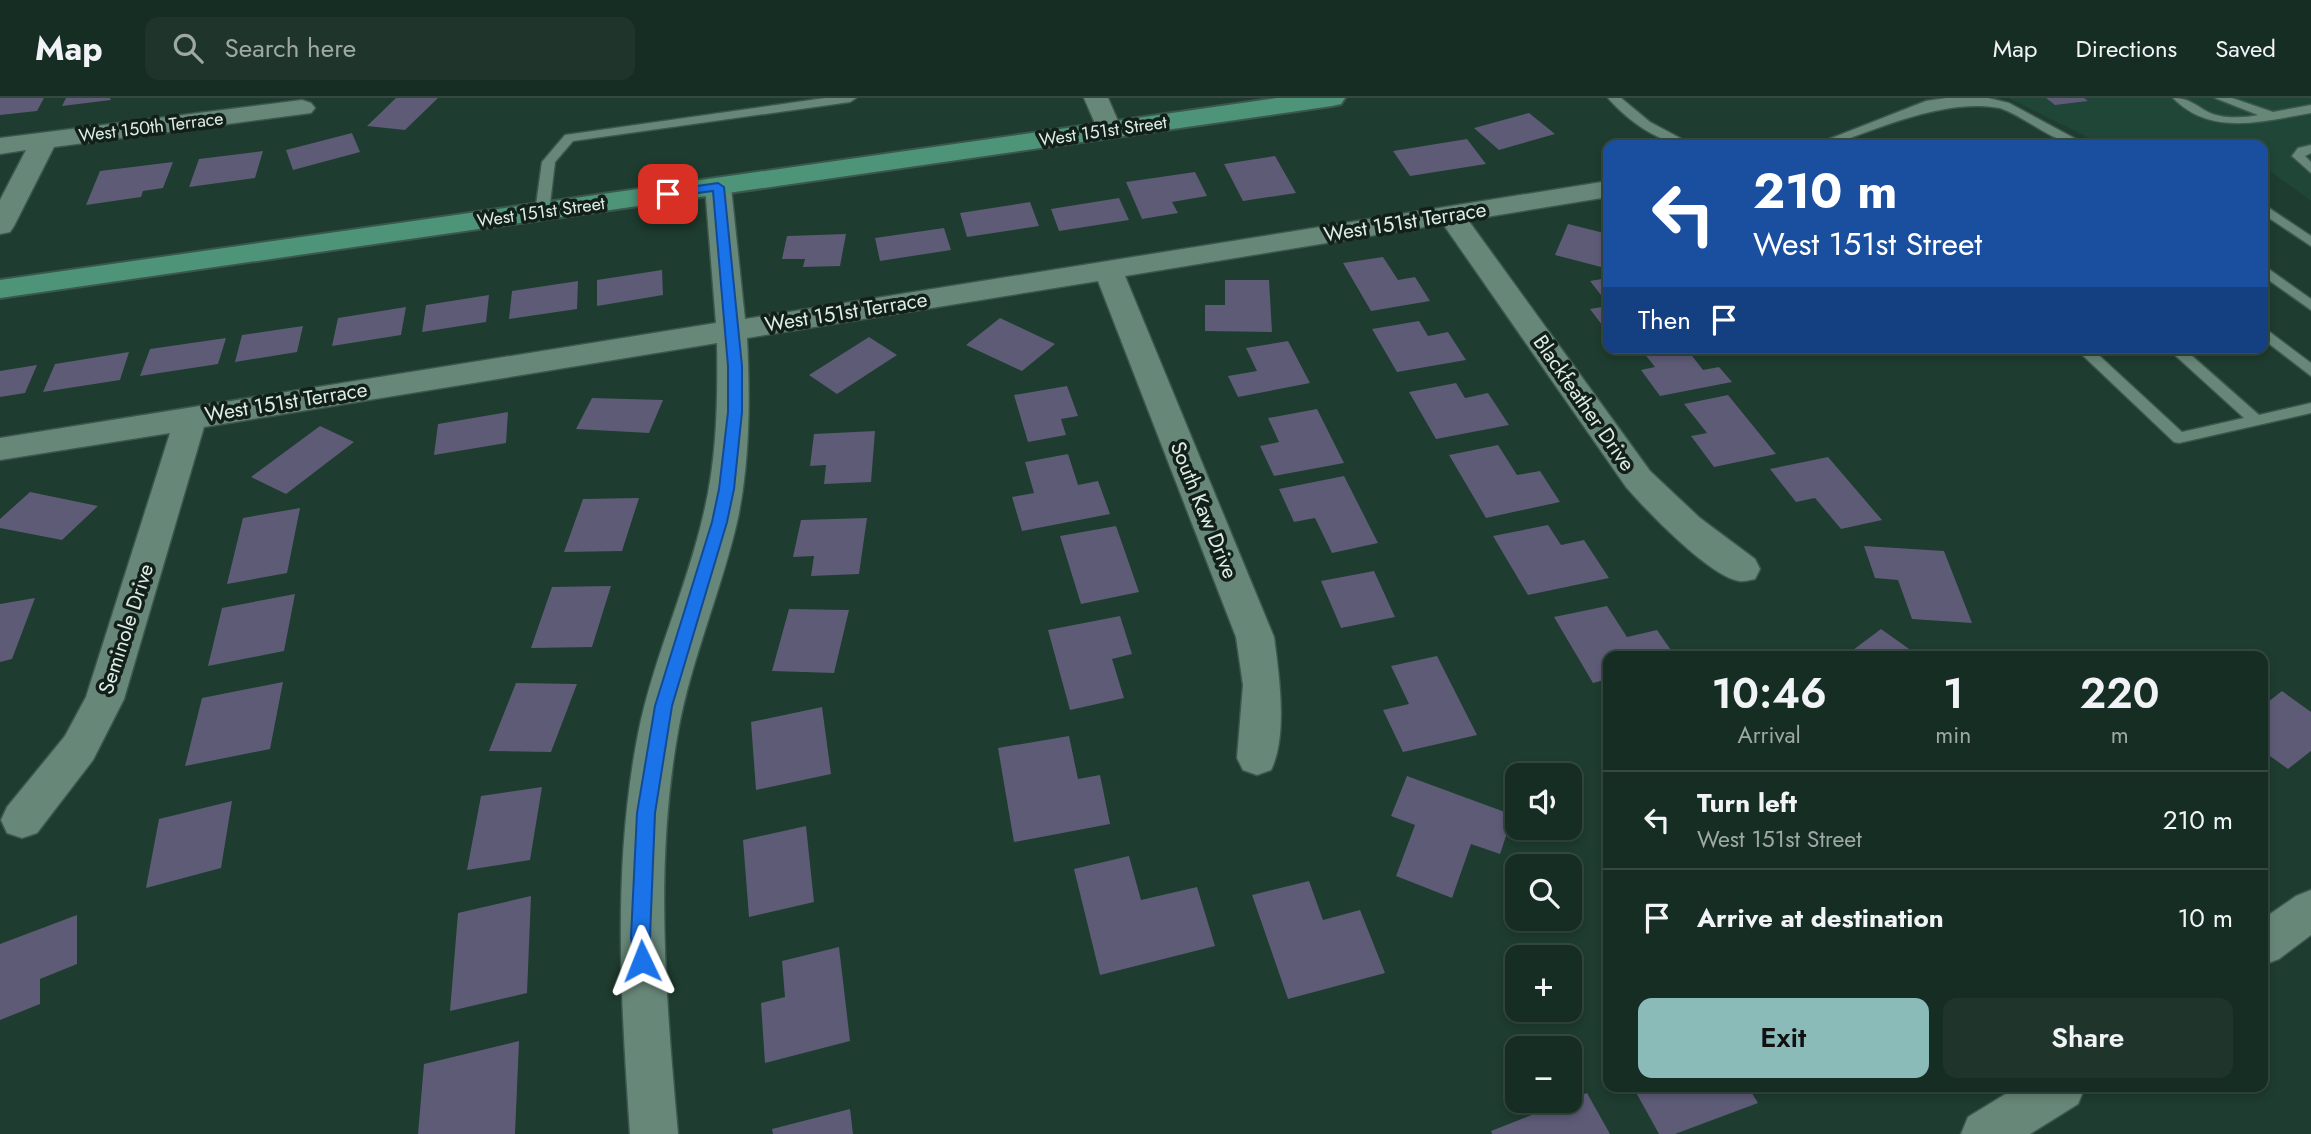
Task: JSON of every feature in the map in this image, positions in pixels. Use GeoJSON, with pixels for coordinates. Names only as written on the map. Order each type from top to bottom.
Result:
{"type":"FeatureCollection","features":[{"type":"Feature","properties":{"kind":"main road","name":"West 151st Street"},"geometry":{"type":"LineString","coordinates":[[0,289],[1332,98]]}},
{"type":"Feature","properties":{"kind":"street"},"geometry":{"type":"LineString","coordinates":[[1096,98],[1109,130]]}},
{"type":"Feature","properties":{"kind":"street","name":"West 150th Terrace"},"geometry":{"type":"LineString","coordinates":[[0,146],[302,108]]}},
{"type":"Feature","properties":{"kind":"street"},"geometry":{"type":"LineString","coordinates":[[0,226],[44,141]]}},
{"type":"Feature","properties":{"kind":"street"},"geometry":{"type":"LineString","coordinates":[[654,1134],[640,937],[646,813],[664,706],[719,522],[726,489],[735,412],[732,331],[718,187]]}},
{"type":"Feature","properties":{"kind":"street","name":"West 151st Terrace"},"geometry":{"type":"LineString","coordinates":[[0,449],[1603,190]]}},
{"type":"Feature","properties":{"kind":"street","name":"Blackfeather Drive"},"geometry":{"type":"LineString","coordinates":[[1450,215],[1639,480],[1665,509],[1698,539],[1742,569]]}},
{"type":"Feature","properties":{"kind":"street","name":"South Kaw Drive"},"geometry":{"type":"LineString","coordinates":[[1108,270],[1255,637],[1262,685],[1257,758]]}},
{"type":"Feature","properties":{"kind":"street","name":"Seminole Drive"},"geometry":{"type":"LineString","coordinates":[[22,820],[79,748],[105,699],[191,418]]}},
{"type":"Feature","properties":{"kind":"street"},"geometry":{"type":"LineString","coordinates":[[2268,940],[2311,909]]}},
{"type":"Feature","properties":{"kind":"street"},"geometry":{"type":"LineString","coordinates":[[1985,1134],[2052,1092]]}},
{"type":"Feature","properties":{"kind":"lane"},"geometry":{"type":"LineString","coordinates":[[542,212],[548,160],[556,148],[569,138],[850,98]]}},
{"type":"Feature","properties":{"kind":"lane"},"geometry":{"type":"LineString","coordinates":[[1614,98],[1646,125],[1677,140]]}},
{"type":"Feature","properties":{"kind":"lane"},"geometry":{"type":"LineString","coordinates":[[1834,140],[1930,103],[1971,98],[2005,106],[2071,140]]}},
{"type":"Feature","properties":{"kind":"lane"},"geometry":{"type":"LineString","coordinates":[[2179,98],[2208,117],[2248,121],[2311,108]]}},
{"type":"Feature","properties":{"kind":"lane"},"geometry":{"type":"LineString","coordinates":[[2221,98],[2269,115]]}},
{"type":"Feature","properties":{"kind":"lane"},"geometry":{"type":"LineString","coordinates":[[2311,149],[2302,151],[2298,156],[2311,169]]}},
{"type":"Feature","properties":{"kind":"lane"},"geometry":{"type":"LineString","coordinates":[[2268,212],[2311,242]]}},
{"type":"Feature","properties":{"kind":"lane"},"geometry":{"type":"LineString","coordinates":[[2268,273],[2311,306]]}},
{"type":"Feature","properties":{"kind":"lane"},"geometry":{"type":"LineString","coordinates":[[2268,336],[2311,371]]}},
{"type":"Feature","properties":{"kind":"lane"},"geometry":{"type":"LineString","coordinates":[[2088,354],[2179,438],[2311,408]]}},
{"type":"Feature","properties":{"kind":"lane"},"geometry":{"type":"LineString","coordinates":[[2181,354],[2256,420]]}},
{"type":"Feature","properties":{"kind":"shaded area"},"geometry":{"type":"Polygon","coordinates":[[[2008,98],[2311,98],[2311,201],[2268,170],[2268,140],[2093,140],[2008,98]]]}},
{"type":"Feature","properties":{"kind":"building"},"geometry":{"type":"Polygon","coordinates":[[[0,98],[44,98],[37,111],[0,115],[0,98]]]}},
{"type":"Feature","properties":{"kind":"building"},"geometry":{"type":"Polygon","coordinates":[[[66,98],[110,98],[111,100],[62,106],[66,98]]]}},
{"type":"Feature","properties":{"kind":"building"},"geometry":{"type":"Polygon","coordinates":[[[396,98],[438,98],[405,130],[367,126],[396,98]]]}},
{"type":"Feature","properties":{"kind":"building"},"geometry":{"type":"Polygon","coordinates":[[[2046,98],[2084,98],[2088,101],[2055,105],[2046,98]]]}},
{"type":"Feature","properties":{"kind":"building"},"geometry":{"type":"Polygon","coordinates":[[[1529,113],[1555,134],[1499,150],[1474,128],[1529,113]]]}},
{"type":"Feature","properties":{"kind":"building"},"geometry":{"type":"Polygon","coordinates":[[[352,133],[360,152],[293,170],[286,150],[352,133]]]}},
{"type":"Feature","properties":{"kind":"building"},"geometry":{"type":"Polygon","coordinates":[[[1467,139],[1486,164],[1410,176],[1393,151],[1467,139]]]}},
{"type":"Feature","properties":{"kind":"building"},"geometry":{"type":"Polygon","coordinates":[[[263,151],[255,178],[189,187],[199,159],[263,151]]]}},
{"type":"Feature","properties":{"kind":"building"},"geometry":{"type":"Polygon","coordinates":[[[1275,156],[1296,193],[1243,201],[1224,164],[1275,156]]]}},
{"type":"Feature","properties":{"kind":"building"},"geometry":{"type":"Polygon","coordinates":[[[173,162],[163,188],[143,191],[141,197],[86,205],[100,171],[173,162]]]}},
{"type":"Feature","properties":{"kind":"building"},"geometry":{"type":"Polygon","coordinates":[[[1195,172],[1207,196],[1172,202],[1178,213],[1142,219],[1126,182],[1195,172]]]}},
{"type":"Feature","properties":{"kind":"building"},"geometry":{"type":"Polygon","coordinates":[[[1119,198],[1129,220],[1059,231],[1051,209],[1119,198]]]}},
{"type":"Feature","properties":{"kind":"building"},"geometry":{"type":"Polygon","coordinates":[[[1030,202],[1039,226],[967,237],[960,213],[1030,202]]]}},
{"type":"Feature","properties":{"kind":"building"},"geometry":{"type":"Polygon","coordinates":[[[1568,224],[1603,233],[1601,267],[1555,255],[1568,224]]]}},
{"type":"Feature","properties":{"kind":"building"},"geometry":{"type":"Polygon","coordinates":[[[944,228],[951,250],[880,261],[875,238],[944,228]]]}},
{"type":"Feature","properties":{"kind":"building"},"geometry":{"type":"Polygon","coordinates":[[[846,234],[840,266],[803,267],[805,259],[782,259],[787,236],[846,234]]]}},
{"type":"Feature","properties":{"kind":"building"},"geometry":{"type":"Polygon","coordinates":[[[1383,257],[1398,280],[1415,277],[1430,301],[1371,311],[1343,263],[1383,257]]]}},
{"type":"Feature","properties":{"kind":"building"},"geometry":{"type":"Polygon","coordinates":[[[662,270],[663,295],[597,306],[597,280],[662,270]]]}},
{"type":"Feature","properties":{"kind":"building"},"geometry":{"type":"Polygon","coordinates":[[[1603,279],[1603,298],[1590,281],[1603,279]]]}},
{"type":"Feature","properties":{"kind":"building"},"geometry":{"type":"Polygon","coordinates":[[[1225,280],[1269,280],[1272,332],[1205,331],[1205,305],[1225,305],[1225,280]]]}},
{"type":"Feature","properties":{"kind":"building"},"geometry":{"type":"Polygon","coordinates":[[[578,281],[577,309],[509,319],[512,291],[578,281]]]}},
{"type":"Feature","properties":{"kind":"building"},"geometry":{"type":"Polygon","coordinates":[[[489,295],[486,322],[422,332],[426,305],[489,295]]]}},
{"type":"Feature","properties":{"kind":"building"},"geometry":{"type":"Polygon","coordinates":[[[406,307],[401,335],[332,346],[338,318],[406,307]]]}},
{"type":"Feature","properties":{"kind":"building"},"geometry":{"type":"Polygon","coordinates":[[[1603,307],[1603,326],[1590,309],[1603,307]]]}},
{"type":"Feature","properties":{"kind":"building"},"geometry":{"type":"Polygon","coordinates":[[[1000,318],[1055,344],[1022,371],[966,345],[1000,318]]]}},
{"type":"Feature","properties":{"kind":"building"},"geometry":{"type":"Polygon","coordinates":[[[1419,321],[1428,336],[1448,332],[1466,360],[1397,372],[1372,329],[1419,321]]]}},
{"type":"Feature","properties":{"kind":"building"},"geometry":{"type":"Polygon","coordinates":[[[303,326],[297,352],[235,362],[242,335],[303,326]]]}},
{"type":"Feature","properties":{"kind":"building"},"geometry":{"type":"Polygon","coordinates":[[[869,337],[897,355],[837,394],[809,375],[869,337]]]}},
{"type":"Feature","properties":{"kind":"building"},"geometry":{"type":"Polygon","coordinates":[[[226,338],[218,364],[140,376],[150,349],[226,338]]]}},
{"type":"Feature","properties":{"kind":"building"},"geometry":{"type":"Polygon","coordinates":[[[1288,341],[1310,383],[1238,397],[1228,376],[1257,371],[1246,348],[1288,341]]]}},
{"type":"Feature","properties":{"kind":"building"},"geometry":{"type":"Polygon","coordinates":[[[129,352],[120,380],[43,392],[55,364],[129,352]]]}},
{"type":"Feature","properties":{"kind":"building"},"geometry":{"type":"Polygon","coordinates":[[[1645,354],[1691,354],[1703,370],[1719,367],[1732,382],[1660,396],[1641,370],[1655,367],[1645,354]]]}},
{"type":"Feature","properties":{"kind":"building"},"geometry":{"type":"Polygon","coordinates":[[[37,365],[25,393],[0,397],[0,371],[37,365]]]}},
{"type":"Feature","properties":{"kind":"building"},"geometry":{"type":"Polygon","coordinates":[[[1456,383],[1465,398],[1488,393],[1509,425],[1436,439],[1409,392],[1456,383]]]}},
{"type":"Feature","properties":{"kind":"building"},"geometry":{"type":"Polygon","coordinates":[[[1067,386],[1078,416],[1061,419],[1066,435],[1028,442],[1014,395],[1067,386]]]}},
{"type":"Feature","properties":{"kind":"building"},"geometry":{"type":"Polygon","coordinates":[[[1728,395],[1776,454],[1714,467],[1691,436],[1707,433],[1684,404],[1728,395]]]}},
{"type":"Feature","properties":{"kind":"building"},"geometry":{"type":"Polygon","coordinates":[[[592,398],[663,400],[649,433],[576,429],[592,398]]]}},
{"type":"Feature","properties":{"kind":"building"},"geometry":{"type":"Polygon","coordinates":[[[1317,409],[1344,463],[1274,476],[1260,446],[1279,442],[1268,418],[1317,409]]]}},
{"type":"Feature","properties":{"kind":"building"},"geometry":{"type":"Polygon","coordinates":[[[508,412],[506,443],[434,455],[438,424],[508,412]]]}},
{"type":"Feature","properties":{"kind":"building"},"geometry":{"type":"Polygon","coordinates":[[[320,426],[354,442],[286,494],[251,477],[320,426]]]}},
{"type":"Feature","properties":{"kind":"building"},"geometry":{"type":"Polygon","coordinates":[[[875,431],[871,482],[824,484],[826,465],[810,466],[814,434],[875,431]]]}},
{"type":"Feature","properties":{"kind":"building"},"geometry":{"type":"Polygon","coordinates":[[[1498,445],[1517,475],[1540,471],[1560,502],[1486,518],[1449,455],[1498,445]]]}},
{"type":"Feature","properties":{"kind":"building"},"geometry":{"type":"Polygon","coordinates":[[[1068,454],[1078,485],[1098,481],[1110,514],[1022,531],[1012,497],[1034,493],[1025,462],[1068,454]]]}},
{"type":"Feature","properties":{"kind":"building"},"geometry":{"type":"Polygon","coordinates":[[[1828,457],[1882,520],[1841,529],[1815,498],[1796,502],[1770,469],[1828,457]]]}},
{"type":"Feature","properties":{"kind":"building"},"geometry":{"type":"Polygon","coordinates":[[[1344,476],[1378,543],[1332,553],[1315,518],[1294,522],[1279,489],[1344,476]]]}},
{"type":"Feature","properties":{"kind":"building"},"geometry":{"type":"Polygon","coordinates":[[[30,492],[98,506],[62,540],[0,528],[0,519],[30,492]]]}},
{"type":"Feature","properties":{"kind":"building"},"geometry":{"type":"Polygon","coordinates":[[[639,498],[622,551],[564,552],[583,499],[639,498]]]}},
{"type":"Feature","properties":{"kind":"building"},"geometry":{"type":"Polygon","coordinates":[[[300,508],[287,573],[227,584],[243,518],[300,508]]]}},
{"type":"Feature","properties":{"kind":"building"},"geometry":{"type":"Polygon","coordinates":[[[867,518],[859,574],[811,576],[814,556],[793,557],[801,520],[867,518]]]}},
{"type":"Feature","properties":{"kind":"building"},"geometry":{"type":"Polygon","coordinates":[[[1548,525],[1561,545],[1584,540],[1609,578],[1528,595],[1493,536],[1548,525]]]}},
{"type":"Feature","properties":{"kind":"building"},"geometry":{"type":"Polygon","coordinates":[[[1116,526],[1139,592],[1081,604],[1060,536],[1116,526]]]}},
{"type":"Feature","properties":{"kind":"building"},"geometry":{"type":"Polygon","coordinates":[[[1864,546],[1944,551],[1972,623],[1912,619],[1898,580],[1875,578],[1864,546]]]}},
{"type":"Feature","properties":{"kind":"building"},"geometry":{"type":"Polygon","coordinates":[[[1374,571],[1395,617],[1341,628],[1321,581],[1374,571]]]}},
{"type":"Feature","properties":{"kind":"building"},"geometry":{"type":"Polygon","coordinates":[[[611,586],[592,647],[531,648],[552,587],[611,586]]]}},
{"type":"Feature","properties":{"kind":"building"},"geometry":{"type":"Polygon","coordinates":[[[295,594],[284,651],[208,666],[222,608],[295,594]]]}},
{"type":"Feature","properties":{"kind":"building"},"geometry":{"type":"Polygon","coordinates":[[[35,598],[12,659],[0,662],[0,604],[35,598]]]}},
{"type":"Feature","properties":{"kind":"building"},"geometry":{"type":"Polygon","coordinates":[[[1607,606],[1627,637],[1657,630],[1672,651],[1603,651],[1603,680],[1593,683],[1554,617],[1607,606]]]}},
{"type":"Feature","properties":{"kind":"building"},"geometry":{"type":"Polygon","coordinates":[[[789,609],[849,610],[834,673],[772,671],[789,609]]]}},
{"type":"Feature","properties":{"kind":"building"},"geometry":{"type":"Polygon","coordinates":[[[1120,616],[1132,654],[1112,659],[1124,698],[1070,710],[1048,630],[1120,616]]]}},
{"type":"Feature","properties":{"kind":"building"},"geometry":{"type":"Polygon","coordinates":[[[1881,629],[1912,651],[1852,651],[1881,629]]]}},
{"type":"Feature","properties":{"kind":"building"},"geometry":{"type":"Polygon","coordinates":[[[1437,656],[1477,735],[1403,752],[1383,710],[1409,704],[1391,666],[1437,656]]]}},
{"type":"Feature","properties":{"kind":"building"},"geometry":{"type":"Polygon","coordinates":[[[283,682],[270,749],[185,766],[202,698],[283,682]]]}},
{"type":"Feature","properties":{"kind":"building"},"geometry":{"type":"Polygon","coordinates":[[[516,683],[577,684],[551,752],[489,751],[516,683]]]}},
{"type":"Feature","properties":{"kind":"building"},"geometry":{"type":"Polygon","coordinates":[[[2282,691],[2311,712],[2311,751],[2288,769],[2268,755],[2268,702],[2282,691]]]}},
{"type":"Feature","properties":{"kind":"building"},"geometry":{"type":"Polygon","coordinates":[[[822,707],[831,774],[756,790],[751,722],[822,707]]]}},
{"type":"Feature","properties":{"kind":"building"},"geometry":{"type":"Polygon","coordinates":[[[1069,736],[1078,779],[1100,775],[1110,824],[1014,842],[998,748],[1069,736]]]}},
{"type":"Feature","properties":{"kind":"building"},"geometry":{"type":"Polygon","coordinates":[[[1407,776],[1505,812],[1505,839],[1500,854],[1471,844],[1452,898],[1396,876],[1415,825],[1391,816],[1407,776]]]}},
{"type":"Feature","properties":{"kind":"building"},"geometry":{"type":"Polygon","coordinates":[[[542,787],[530,860],[467,870],[481,796],[542,787]]]}},
{"type":"Feature","properties":{"kind":"building"},"geometry":{"type":"Polygon","coordinates":[[[232,801],[221,868],[146,888],[159,819],[232,801]]]}},
{"type":"Feature","properties":{"kind":"building"},"geometry":{"type":"Polygon","coordinates":[[[806,826],[814,902],[749,917],[743,840],[806,826]]]}},
{"type":"Feature","properties":{"kind":"building"},"geometry":{"type":"Polygon","coordinates":[[[1129,856],[1141,900],[1197,887],[1215,946],[1100,975],[1074,869],[1129,856]]]}},
{"type":"Feature","properties":{"kind":"building"},"geometry":{"type":"Polygon","coordinates":[[[1309,881],[1323,920],[1360,910],[1385,973],[1288,999],[1252,895],[1309,881]]]}},
{"type":"Feature","properties":{"kind":"building"},"geometry":{"type":"Polygon","coordinates":[[[531,896],[527,993],[450,1011],[458,913],[531,896]]]}},
{"type":"Feature","properties":{"kind":"building"},"geometry":{"type":"Polygon","coordinates":[[[77,915],[77,964],[40,979],[40,1004],[0,1020],[0,944],[77,915]]]}},
{"type":"Feature","properties":{"kind":"building"},"geometry":{"type":"Polygon","coordinates":[[[839,947],[850,1041],[765,1063],[761,1003],[785,997],[782,961],[839,947]]]}},
{"type":"Feature","properties":{"kind":"building"},"geometry":{"type":"Polygon","coordinates":[[[519,1041],[515,1134],[418,1134],[424,1064],[519,1041]]]}},
{"type":"Feature","properties":{"kind":"building"},"geometry":{"type":"Polygon","coordinates":[[[1636,1092],[1751,1092],[1758,1103],[1675,1134],[1659,1134],[1636,1092]]]}},
{"type":"Feature","properties":{"kind":"building"},"geometry":{"type":"Polygon","coordinates":[[[1587,1093],[1610,1134],[1492,1134],[1491,1131],[1536,1113],[1582,1113],[1582,1095],[1587,1093]]]}},
{"type":"Feature","properties":{"kind":"building"},"geometry":{"type":"Polygon","coordinates":[[[850,1109],[853,1134],[773,1134],[772,1129],[850,1109]]]}},
{"type":"Feature","properties":{"kind":"route"},"geometry":{"type":"LineString","coordinates":[[642,961],[640,937],[646,813],[659,733],[664,706],[719,522],[726,489],[735,412],[735,366],[718,187],[668,194]]}}]}
